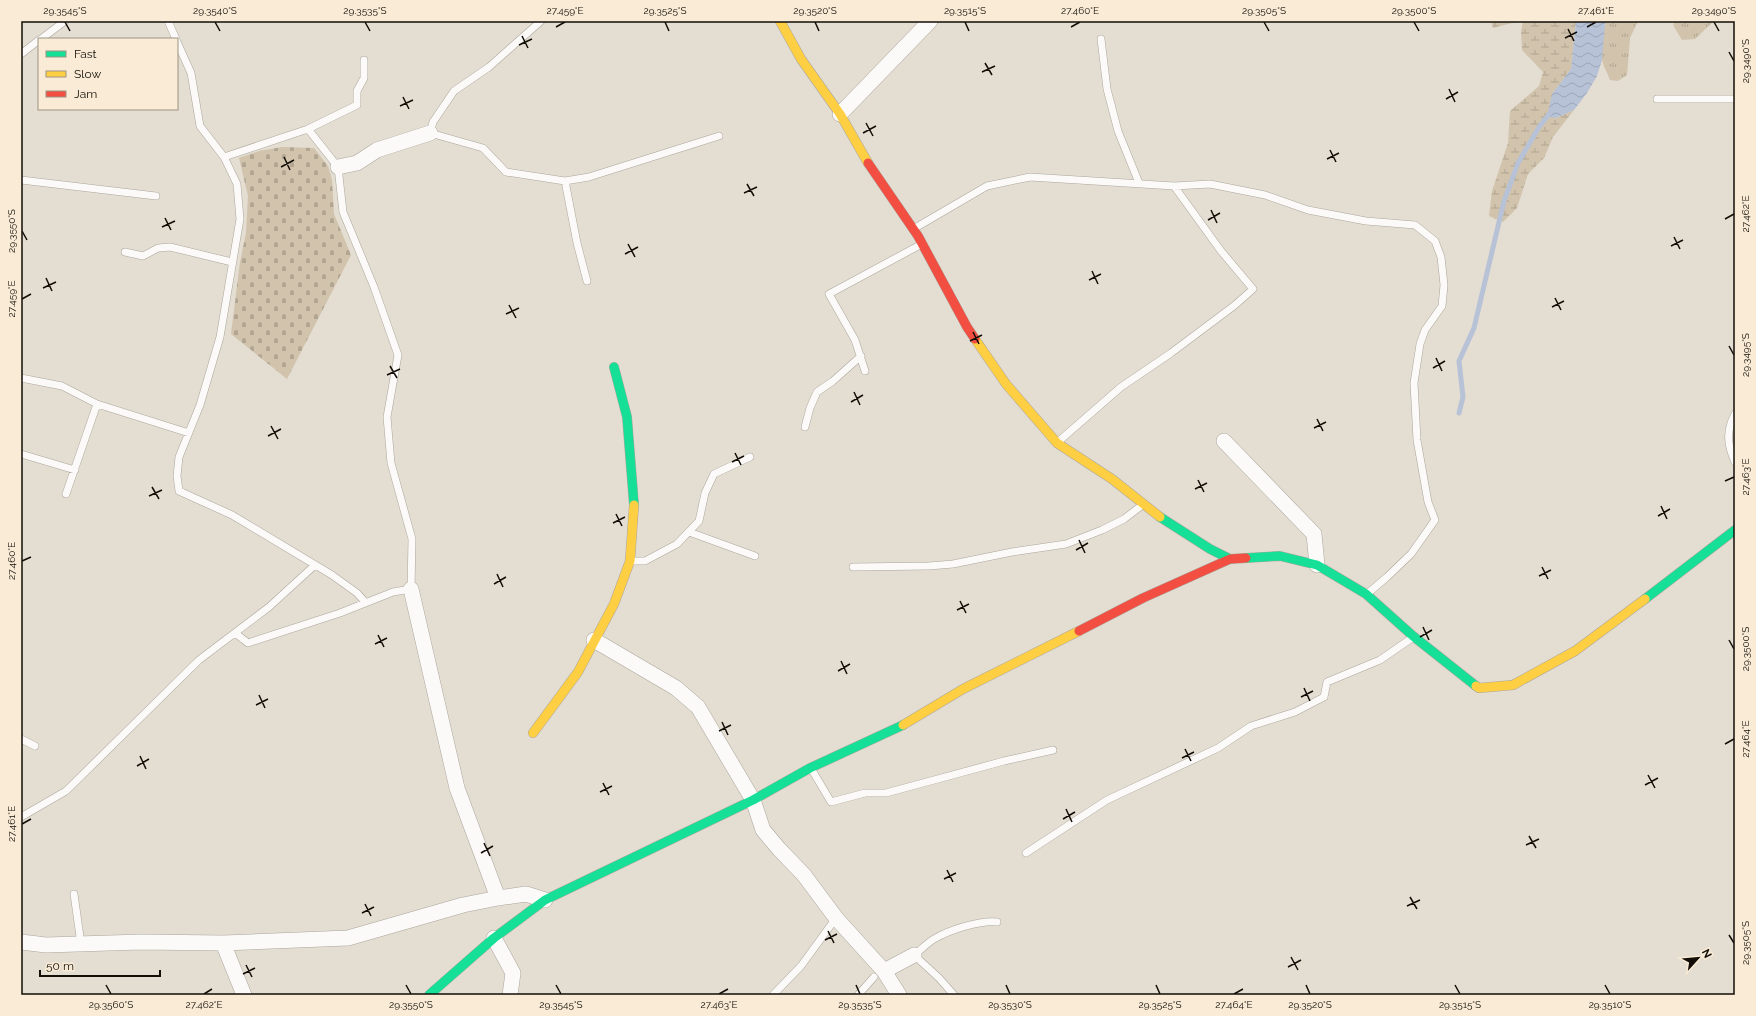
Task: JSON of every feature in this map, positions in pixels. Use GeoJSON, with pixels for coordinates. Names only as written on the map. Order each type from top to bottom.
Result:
{"type":"FeatureCollection","features":[{"type":"Feature","properties":{"kind":"street"},"geometry":{"type":"LineString","coordinates":[[780,21],[801,59],[840,114],[869,165],[913,229],[967,327],[1006,384],[1057,443],[1112,479],[1155,514],[1210,549],[1230,559]]}},
{"type":"Feature","properties":{"kind":"street"},"geometry":{"type":"LineString","coordinates":[[840,114],[930,21]]}},
{"type":"Feature","properties":{"kind":"street"},"geometry":{"type":"LineString","coordinates":[[338,167],[357,163],[377,150],[430,133]]}},
{"type":"Feature","properties":{"kind":"street"},"geometry":{"type":"LineString","coordinates":[[533,733],[578,672],[614,604],[630,561],[634,504],[632,466],[627,417],[614,367]]}},
{"type":"Feature","properties":{"kind":"street"},"geometry":{"type":"LineString","coordinates":[[1224,441],[1314,534],[1317,565]]}},
{"type":"Feature","properties":{"kind":"street"},"geometry":{"type":"LineString","coordinates":[[429,995],[494,938],[545,900],[753,800],[810,768],[900,727],[963,689],[1143,598],[1230,559],[1280,556],[1317,565],[1366,594],[1414,636],[1479,688],[1513,685],[1574,651],[1735,530]]}},
{"type":"Feature","properties":{"kind":"street"},"geometry":{"type":"LineString","coordinates":[[411,589],[457,788],[498,898]]}},
{"type":"Feature","properties":{"kind":"street"},"geometry":{"type":"LineString","coordinates":[[594,640],[676,688],[698,707],[753,800],[763,830],[778,849],[804,875],[879,974],[899,995]]}},
{"type":"Feature","properties":{"kind":"street"},"geometry":{"type":"LineString","coordinates":[[21,942],[46,945],[223,943],[348,938],[463,905],[498,898],[526,894],[545,900]]}},
{"type":"Feature","properties":{"kind":"street"},"geometry":{"type":"LineString","coordinates":[[494,938],[513,973],[510,995]]}},
{"type":"Feature","properties":{"kind":"street"},"geometry":{"type":"LineString","coordinates":[[223,943],[244,995]]}},
{"type":"Feature","properties":{"kind":"street"},"geometry":{"type":"LineString","coordinates":[[879,974],[914,955]]}},
{"type":"Feature","properties":{"kind":"lane"},"geometry":{"type":"LineString","coordinates":[[43,38],[65,21]]}},
{"type":"Feature","properties":{"kind":"lane"},"geometry":{"type":"LineString","coordinates":[[168,21],[176,38]]}},
{"type":"Feature","properties":{"kind":"lane"},"geometry":{"type":"LineString","coordinates":[[541,21],[489,67],[454,91],[433,122],[430,133],[484,148],[506,172],[565,181],[589,177],[719,136]]}},
{"type":"Feature","properties":{"kind":"lane"},"geometry":{"type":"LineString","coordinates":[[1101,39],[1107,90],[1118,131],[1139,183]]}},
{"type":"Feature","properties":{"kind":"lane"},"geometry":{"type":"LineString","coordinates":[[21,54],[38,41]]}},
{"type":"Feature","properties":{"kind":"lane"},"geometry":{"type":"LineString","coordinates":[[178,44],[191,73],[200,126],[224,157],[237,184],[240,219],[220,337],[200,405],[179,457],[179,490],[232,515],[315,565],[357,593],[365,602]]}},
{"type":"Feature","properties":{"kind":"lane"},"geometry":{"type":"LineString","coordinates":[[224,157],[308,129],[357,106],[357,91],[364,78],[364,60]]}},
{"type":"Feature","properties":{"kind":"lane"},"geometry":{"type":"LineString","coordinates":[[1657,99],[1735,99]]}},
{"type":"Feature","properties":{"kind":"lane"},"geometry":{"type":"LineString","coordinates":[[235,633],[248,643],[340,613],[393,592],[411,589],[412,539],[391,463],[387,417],[398,355],[374,287],[342,212],[338,167],[308,129]]}},
{"type":"Feature","properties":{"kind":"lane"},"geometry":{"type":"LineString","coordinates":[[913,229],[987,186],[1007,180],[1030,177],[1174,186],[1210,184],[1265,195],[1308,210],[1366,221],[1414,225],[1435,241],[1441,257],[1444,285],[1442,306],[1425,330],[1420,344],[1414,382],[1417,440],[1428,502],[1435,520],[1411,554],[1387,577],[1366,594]]}},
{"type":"Feature","properties":{"kind":"lane"},"geometry":{"type":"LineString","coordinates":[[21,180],[156,196]]}},
{"type":"Feature","properties":{"kind":"lane"},"geometry":{"type":"LineString","coordinates":[[565,181],[577,243],[587,281]]}},
{"type":"Feature","properties":{"kind":"lane"},"geometry":{"type":"LineString","coordinates":[[1057,443],[1121,387],[1206,327],[1253,289],[1221,251],[1174,186]]}},
{"type":"Feature","properties":{"kind":"lane"},"geometry":{"type":"LineString","coordinates":[[865,372],[855,340],[829,294],[922,244]]}},
{"type":"Feature","properties":{"kind":"lane"},"geometry":{"type":"LineString","coordinates":[[125,252],[143,256],[158,248],[170,247],[232,262]]}},
{"type":"Feature","properties":{"kind":"lane"},"geometry":{"type":"LineString","coordinates":[[805,427],[810,408],[817,392],[833,381],[860,356]]}},
{"type":"Feature","properties":{"kind":"lane"},"geometry":{"type":"LineString","coordinates":[[21,378],[62,386],[97,404],[189,433]]}},
{"type":"Feature","properties":{"kind":"lane"},"geometry":{"type":"LineString","coordinates":[[66,494],[97,404]]}},
{"type":"Feature","properties":{"kind":"lane"},"geometry":{"type":"LineString","coordinates":[[1735,414],[1728,427],[1730,450],[1735,462]]}},
{"type":"Feature","properties":{"kind":"lane"},"geometry":{"type":"LineString","coordinates":[[21,454],[75,470]]}},
{"type":"Feature","properties":{"kind":"lane"},"geometry":{"type":"LineString","coordinates":[[630,561],[645,561],[677,544],[699,521],[705,493],[714,474],[750,457]]}},
{"type":"Feature","properties":{"kind":"lane"},"geometry":{"type":"LineString","coordinates":[[852,567],[929,566],[953,564],[1012,552],[1066,544],[1124,519],[1143,504]]}},
{"type":"Feature","properties":{"kind":"lane"},"geometry":{"type":"LineString","coordinates":[[689,532],[755,556]]}},
{"type":"Feature","properties":{"kind":"lane"},"geometry":{"type":"LineString","coordinates":[[21,817],[66,791],[199,660],[269,607],[315,565]]}},
{"type":"Feature","properties":{"kind":"lane"},"geometry":{"type":"LineString","coordinates":[[1026,853],[1107,800],[1207,754],[1251,726],[1295,712],[1324,697],[1328,682],[1380,660],[1414,636]]}},
{"type":"Feature","properties":{"kind":"lane"},"geometry":{"type":"LineString","coordinates":[[21,739],[35,746]]}},
{"type":"Feature","properties":{"kind":"lane"},"geometry":{"type":"LineString","coordinates":[[810,768],[831,802],[865,793],[886,793],[1004,761],[1054,750]]}},
{"type":"Feature","properties":{"kind":"lane"},"geometry":{"type":"LineString","coordinates":[[74,894],[80,944]]}},
{"type":"Feature","properties":{"kind":"lane"},"geometry":{"type":"LineString","coordinates":[[773,995],[801,966],[836,918]]}},
{"type":"Feature","properties":{"kind":"lane"},"geometry":{"type":"LineString","coordinates":[[954,995],[939,978],[914,955],[935,938],[965,926],[986,920],[997,922]]}},
{"type":"Feature","properties":{"kind":"lane"},"geometry":{"type":"LineString","coordinates":[[858,995],[879,974]]}},
{"type":"Feature","properties":{"kind":"green space"},"geometry":{"type":"Polygon","coordinates":[[[1491,21],[1520,21],[1493,28],[1491,21]]]}},
{"type":"Feature","properties":{"kind":"green space"},"geometry":{"type":"Polygon","coordinates":[[[1523,21],[1576,21],[1571,69],[1552,94],[1556,118],[1574,110],[1553,137],[1544,158],[1528,174],[1517,208],[1503,222],[1489,216],[1492,191],[1508,143],[1510,111],[1539,86],[1543,72],[1522,50],[1521,32],[1523,21]]]}},
{"type":"Feature","properties":{"kind":"green space"},"geometry":{"type":"Polygon","coordinates":[[[1607,21],[1638,21],[1630,38],[1627,75],[1618,81],[1610,80],[1602,59],[1604,28],[1607,21]]]}},
{"type":"Feature","properties":{"kind":"green space"},"geometry":{"type":"Polygon","coordinates":[[[1675,21],[1714,21],[1695,39],[1682,40],[1673,25],[1675,21]]]}},
{"type":"Feature","properties":{"kind":"green space"},"geometry":{"type":"Polygon","coordinates":[[[282,147],[314,148],[328,166],[332,180],[334,214],[351,255],[287,379],[231,334],[240,262],[246,233],[248,196],[239,158],[259,151],[282,147]]]}},
{"type":"Feature","properties":{"kind":"water"},"geometry":{"type":"Polygon","coordinates":[[[1576,21],[1607,21],[1605,24],[1602,60],[1597,76],[1587,93],[1574,110],[1556,118],[1547,117],[1552,94],[1571,69],[1576,21]]]}},
{"type":"Feature","properties":{"kind":"waterway"},"geometry":{"type":"LineString","coordinates":[[1459,413],[1463,397],[1459,361],[1474,328],[1504,201],[1518,163],[1539,127],[1550,113]]}},
{"type":"Feature","properties":{"kind":"traffic: fast"},"geometry":{"type":"LineString","coordinates":[[614,367],[627,417],[634,505]]}},
{"type":"Feature","properties":{"kind":"traffic: fast"},"geometry":{"type":"LineString","coordinates":[[1160,517],[1210,549],[1230,559]]}},
{"type":"Feature","properties":{"kind":"traffic: fast"},"geometry":{"type":"LineString","coordinates":[[1645,599],[1735,530]]}},
{"type":"Feature","properties":{"kind":"traffic: fast"},"geometry":{"type":"LineString","coordinates":[[1246,558],[1280,556],[1317,565],[1366,594],[1413,636],[1476,686]]}},
{"type":"Feature","properties":{"kind":"traffic: fast"},"geometry":{"type":"LineString","coordinates":[[429,995],[494,938],[545,900],[753,800],[810,768],[903,725]]}},
{"type":"Feature","properties":{"kind":"traffic: slow"},"geometry":{"type":"LineString","coordinates":[[780,21],[801,59],[840,114],[868,163]]}},
{"type":"Feature","properties":{"kind":"traffic: slow"},"geometry":{"type":"LineString","coordinates":[[975,339],[1006,384],[1057,443],[1112,479],[1160,517]]}},
{"type":"Feature","properties":{"kind":"traffic: slow"},"geometry":{"type":"LineString","coordinates":[[533,733],[578,672],[614,604],[630,561],[634,505]]}},
{"type":"Feature","properties":{"kind":"traffic: slow"},"geometry":{"type":"LineString","coordinates":[[1476,686],[1479,688],[1513,685],[1575,651],[1645,599]]}},
{"type":"Feature","properties":{"kind":"traffic: slow"},"geometry":{"type":"LineString","coordinates":[[903,725],[963,689],[1079,631]]}},
{"type":"Feature","properties":{"kind":"traffic: jam"},"geometry":{"type":"LineString","coordinates":[[868,163],[918,236],[975,339]]}},
{"type":"Feature","properties":{"kind":"traffic: jam"},"geometry":{"type":"LineString","coordinates":[[1079,631],[1143,598],[1230,559],[1246,558]]}}]}
